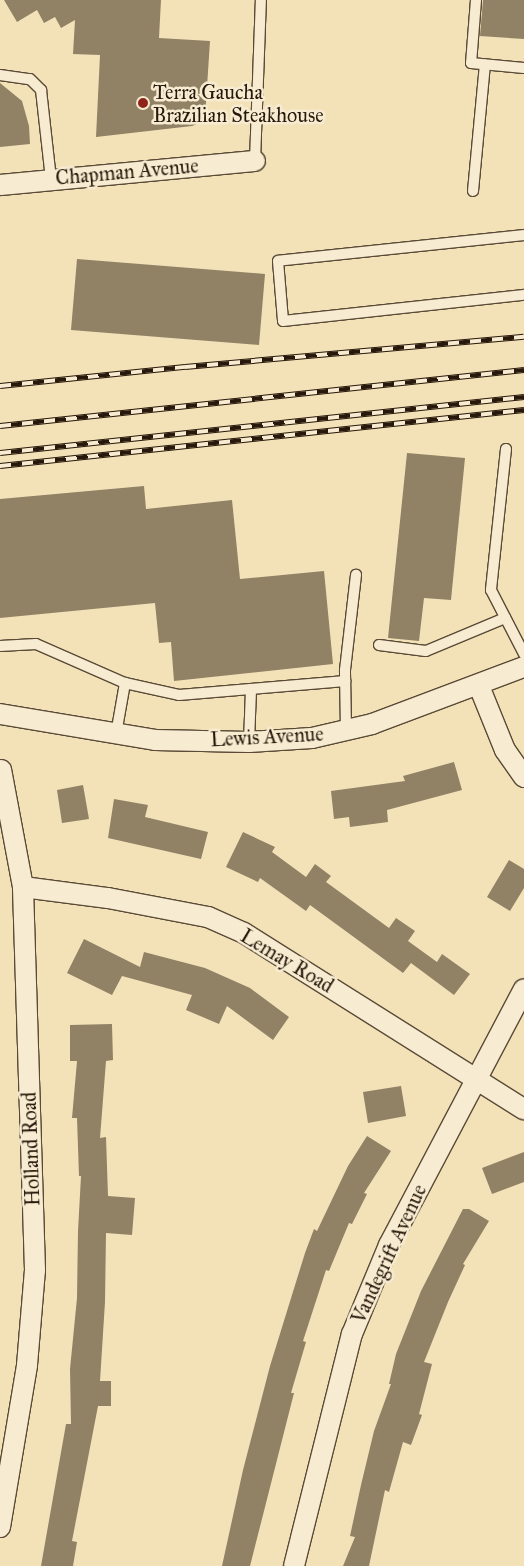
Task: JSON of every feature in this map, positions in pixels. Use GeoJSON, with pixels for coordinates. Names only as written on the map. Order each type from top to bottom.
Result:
{"type":"FeatureCollection","features":[{"type":"Feature","properties":{"kind":"street","name":"Chapman Avenue"},"geometry":{"type":"LineString","coordinates":[[0,185],[51,178],[255,161]]}},
{"type":"Feature","properties":{"kind":"street","name":"Lewis Avenue"},"geometry":{"type":"LineString","coordinates":[[0,714],[155,740],[249,742],[312,738],[372,724],[479,686],[524,667]]}},
{"type":"Feature","properties":{"kind":"street"},"geometry":{"type":"LineString","coordinates":[[479,686],[505,750],[524,777]]}},
{"type":"Feature","properties":{"kind":"street","name":"Holland Road"},"geometry":{"type":"LineString","coordinates":[[0,1527],[27,1365],[35,1270],[23,887],[2,770]]}},
{"type":"Feature","properties":{"kind":"street","name":"Lemay Road"},"geometry":{"type":"LineString","coordinates":[[23,887],[108,898],[208,917],[244,933],[524,1108]]}},
{"type":"Feature","properties":{"kind":"street","name":"Vandegrift Avenue"},"geometry":{"type":"LineString","coordinates":[[294,1566],[352,1334],[389,1245],[524,989]]}},
{"type":"Feature","properties":{"kind":"lane"},"geometry":{"type":"LineString","coordinates":[[255,161],[261,0]]}},
{"type":"Feature","properties":{"kind":"lane"},"geometry":{"type":"LineString","coordinates":[[476,0],[471,63],[524,68]]}},
{"type":"Feature","properties":{"kind":"lane"},"geometry":{"type":"LineString","coordinates":[[473,191],[486,64]]}},
{"type":"Feature","properties":{"kind":"lane"},"geometry":{"type":"LineString","coordinates":[[0,75],[30,79],[41,90],[51,178]]}},
{"type":"Feature","properties":{"kind":"lane"},"geometry":{"type":"LineString","coordinates":[[524,235],[278,261],[283,321],[524,294]]}},
{"type":"Feature","properties":{"kind":"lane"},"geometry":{"type":"LineString","coordinates":[[506,449],[491,590],[524,654]]}},
{"type":"Feature","properties":{"kind":"lane"},"geometry":{"type":"LineString","coordinates":[[346,730],[345,681],[356,575]]}},
{"type":"Feature","properties":{"kind":"lane"},"geometry":{"type":"LineString","coordinates":[[379,645],[426,651],[505,618]]}},
{"type":"Feature","properties":{"kind":"lane"},"geometry":{"type":"LineString","coordinates":[[0,646],[36,644],[125,683],[179,695],[345,681]]}},
{"type":"Feature","properties":{"kind":"lane"},"geometry":{"type":"LineString","coordinates":[[116,734],[125,683]]}},
{"type":"Feature","properties":{"kind":"lane"},"geometry":{"type":"LineString","coordinates":[[249,742],[251,689]]}},
{"type":"Feature","properties":{"kind":"building"},"geometry":{"type":"Polygon","coordinates":[[[4,0],[161,0],[159,38],[210,41],[205,118],[200,123],[192,126],[96,137],[100,55],[73,54],[75,20],[61,28],[55,17],[44,23],[37,10],[17,22],[4,0]]]}},
{"type":"Feature","properties":{"kind":"building"},"geometry":{"type":"Polygon","coordinates":[[[483,0],[524,0],[524,39],[480,36],[483,0]]]}},
{"type":"Feature","properties":{"kind":"building"},"geometry":{"type":"Polygon","coordinates":[[[0,83],[22,101],[29,126],[30,144],[0,147],[0,83]]]}},
{"type":"Feature","properties":{"kind":"building"},"geometry":{"type":"Polygon","coordinates":[[[77,259],[265,274],[259,345],[71,330],[77,259]]]}},
{"type":"Feature","properties":{"kind":"building"},"geometry":{"type":"Polygon","coordinates":[[[407,453],[465,458],[451,600],[424,598],[419,641],[388,638],[407,453]]]}},
{"type":"Feature","properties":{"kind":"building"},"geometry":{"type":"Polygon","coordinates":[[[144,486],[146,509],[232,500],[240,579],[324,571],[333,664],[174,681],[171,642],[159,643],[155,603],[0,618],[0,499],[144,486]]]}},
{"type":"Feature","properties":{"kind":"building"},"geometry":{"type":"Polygon","coordinates":[[[454,762],[462,790],[387,810],[388,822],[350,827],[349,817],[334,819],[331,791],[405,781],[403,776],[454,762]]]}},
{"type":"Feature","properties":{"kind":"building"},"geometry":{"type":"Polygon","coordinates":[[[83,785],[89,819],[62,823],[57,790],[83,785]]]}},
{"type":"Feature","properties":{"kind":"building"},"geometry":{"type":"Polygon","coordinates":[[[114,799],[148,805],[145,817],[208,832],[201,859],[108,838],[114,799]]]}},
{"type":"Feature","properties":{"kind":"building"},"geometry":{"type":"Polygon","coordinates":[[[243,832],[275,847],[272,852],[306,877],[315,864],[331,876],[326,882],[389,928],[396,918],[415,931],[408,941],[437,962],[442,954],[470,974],[454,995],[411,963],[403,973],[310,905],[306,911],[260,878],[258,882],[226,867],[243,832]]]}},
{"type":"Feature","properties":{"kind":"building"},"geometry":{"type":"Polygon","coordinates":[[[509,860],[524,869],[524,888],[510,911],[487,897],[509,860]]]}},
{"type":"Feature","properties":{"kind":"building"},"geometry":{"type":"Polygon","coordinates":[[[84,939],[140,967],[144,952],[205,968],[250,988],[289,1017],[273,1040],[227,1006],[219,1024],[186,1010],[192,995],[122,976],[112,995],[67,973],[84,939]]]}},
{"type":"Feature","properties":{"kind":"building"},"geometry":{"type":"Polygon","coordinates":[[[112,1024],[113,1060],[106,1061],[100,1138],[106,1137],[108,1196],[135,1198],[132,1235],[106,1233],[105,1302],[100,1381],[111,1381],[111,1406],[98,1406],[72,1541],[77,1542],[73,1566],[41,1566],[66,1424],[71,1424],[70,1369],[77,1298],[81,1176],[79,1176],[77,1118],[72,1118],[77,1061],[70,1061],[70,1025],[112,1024]]]}},
{"type":"Feature","properties":{"kind":"building"},"geometry":{"type":"Polygon","coordinates":[[[401,1086],[406,1116],[368,1123],[363,1092],[401,1086]]]}},
{"type":"Feature","properties":{"kind":"building"},"geometry":{"type":"Polygon","coordinates":[[[367,1136],[391,1151],[364,1193],[367,1194],[352,1224],[349,1223],[329,1271],[326,1270],[303,1341],[306,1342],[291,1393],[294,1393],[250,1566],[222,1566],[243,1470],[270,1366],[305,1253],[314,1229],[317,1231],[348,1166],[367,1136]]]}},
{"type":"Feature","properties":{"kind":"building"},"geometry":{"type":"Polygon","coordinates":[[[524,1152],[524,1182],[492,1194],[482,1168],[524,1152]]]}},
{"type":"Feature","properties":{"kind":"building"},"geometry":{"type":"Polygon","coordinates":[[[463,1209],[469,1209],[489,1221],[463,1264],[465,1265],[424,1362],[432,1364],[419,1414],[422,1415],[411,1445],[403,1442],[389,1492],[385,1490],[369,1566],[343,1566],[355,1537],[350,1536],[361,1485],[374,1431],[391,1384],[389,1384],[396,1354],[421,1291],[463,1209]]]}},
{"type":"Feature","properties":{"kind":"railway"},"geometry":{"type":"LineString","coordinates":[[0,386],[185,367],[524,337]]}},
{"type":"Feature","properties":{"kind":"railway"},"geometry":{"type":"LineString","coordinates":[[0,426],[524,370]]}},
{"type":"Feature","properties":{"kind":"railway"},"geometry":{"type":"LineString","coordinates":[[0,453],[524,397]]}},
{"type":"Feature","properties":{"kind":"railway"},"geometry":{"type":"LineString","coordinates":[[0,466],[524,410]]}},
{"type":"Feature","properties":{"kind":"place","name":"Terra Gaucha Brazilian Steakhouse"},"geometry":{"type":"Point","coordinates":[143,103]}}]}
